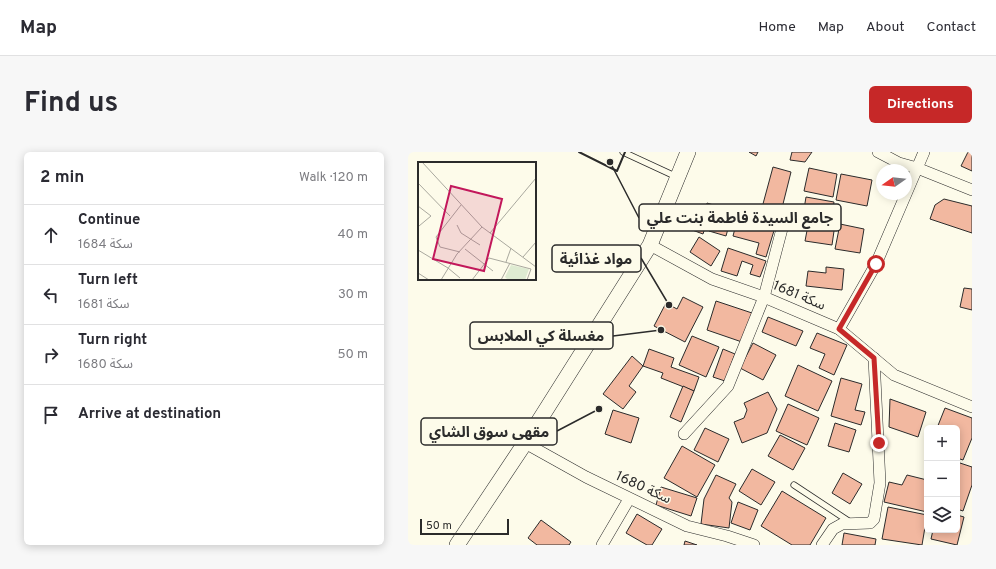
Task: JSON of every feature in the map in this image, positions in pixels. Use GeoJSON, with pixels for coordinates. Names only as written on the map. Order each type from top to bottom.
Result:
{"type":"FeatureCollection","features":[{"type":"Feature","properties":{"kind":"main road"},"geometry":{"type":"LineString","coordinates":[[457,545],[525,443],[650,245],[688,152]]}},
{"type":"Feature","properties":{"kind":"street"},"geometry":{"type":"LineString","coordinates":[[878,152],[899,163],[917,168],[972,190]]}},
{"type":"Feature","properties":{"kind":"street"},"geometry":{"type":"LineString","coordinates":[[839,329],[876,264],[924,152]]}},
{"type":"Feature","properties":{"kind":"street"},"geometry":{"type":"LineString","coordinates":[[684,434],[728,386],[764,297],[783,225]]}},
{"type":"Feature","properties":{"kind":"street","name":"سكة 1681"},"geometry":{"type":"LineString","coordinates":[[650,245],[712,279],[764,297],[839,329],[894,375],[972,407]]}},
{"type":"Feature","properties":{"kind":"street"},"geometry":{"type":"LineString","coordinates":[[822,545],[833,529],[842,524],[870,523],[874,519],[880,483],[874,358]]}},
{"type":"Feature","properties":{"kind":"street","name":"سكة 1680"},"geometry":{"type":"LineString","coordinates":[[525,443],[586,477],[687,526],[727,536],[754,545]]}},
{"type":"Feature","properties":{"kind":"street"},"geometry":{"type":"LineString","coordinates":[[602,545],[629,499]]}},
{"type":"Feature","properties":{"kind":"lane"},"geometry":{"type":"LineString","coordinates":[[623,152],[678,178]]}},
{"type":"Feature","properties":{"kind":"lane"},"geometry":{"type":"LineString","coordinates":[[794,485],[852,524]]}},
{"type":"Feature","properties":{"kind":"building"},"geometry":{"type":"Polygon","coordinates":[[[749,152],[758,152],[756,156],[749,152]]]}},
{"type":"Feature","properties":{"kind":"building"},"geometry":{"type":"Polygon","coordinates":[[[792,152],[812,152],[805,162],[790,160],[792,152]]]}},
{"type":"Feature","properties":{"kind":"building"},"geometry":{"type":"Polygon","coordinates":[[[968,152],[972,152],[972,171],[961,166],[968,152]]]}},
{"type":"Feature","properties":{"kind":"building"},"geometry":{"type":"Polygon","coordinates":[[[773,167],[791,172],[779,220],[760,215],[773,167]]]}},
{"type":"Feature","properties":{"kind":"building"},"geometry":{"type":"Polygon","coordinates":[[[809,168],[837,174],[833,197],[804,191],[809,168]]]}},
{"type":"Feature","properties":{"kind":"building"},"geometry":{"type":"Polygon","coordinates":[[[841,174],[872,180],[867,206],[836,200],[841,174]]]}},
{"type":"Feature","properties":{"kind":"building"},"geometry":{"type":"Polygon","coordinates":[[[806,197],[834,202],[831,220],[803,215],[806,197]]]}},
{"type":"Feature","properties":{"kind":"building"},"geometry":{"type":"Polygon","coordinates":[[[944,199],[972,206],[972,233],[930,219],[935,205],[944,199]]]}},
{"type":"Feature","properties":{"kind":"building"},"geometry":{"type":"Polygon","coordinates":[[[707,203],[733,211],[726,236],[709,231],[713,218],[704,215],[707,203]]]}},
{"type":"Feature","properties":{"kind":"building"},"geometry":{"type":"Polygon","coordinates":[[[689,212],[708,219],[703,234],[684,227],[689,212]]]}},
{"type":"Feature","properties":{"kind":"building"},"geometry":{"type":"Polygon","coordinates":[[[739,213],[776,224],[766,257],[756,254],[759,243],[733,236],[739,213]]]}},
{"type":"Feature","properties":{"kind":"building"},"geometry":{"type":"Polygon","coordinates":[[[809,220],[835,224],[832,245],[805,241],[809,220]]]}},
{"type":"Feature","properties":{"kind":"building"},"geometry":{"type":"Polygon","coordinates":[[[840,224],[864,229],[860,253],[835,249],[840,224]]]}},
{"type":"Feature","properties":{"kind":"building"},"geometry":{"type":"Polygon","coordinates":[[[699,237],[720,251],[711,266],[690,252],[699,237]]]}},
{"type":"Feature","properties":{"kind":"building"},"geometry":{"type":"Polygon","coordinates":[[[728,248],[766,261],[760,277],[750,274],[753,265],[742,261],[737,276],[721,271],[728,248]]]}},
{"type":"Feature","properties":{"kind":"building"},"geometry":{"type":"Polygon","coordinates":[[[826,267],[844,269],[842,290],[806,286],[808,271],[826,273],[826,267]]]}},
{"type":"Feature","properties":{"kind":"building"},"geometry":{"type":"Polygon","coordinates":[[[964,288],[972,289],[972,310],[960,307],[964,288]]]}},
{"type":"Feature","properties":{"kind":"building"},"geometry":{"type":"Polygon","coordinates":[[[683,297],[703,307],[685,342],[654,326],[666,303],[677,309],[683,297]]]}},
{"type":"Feature","properties":{"kind":"building"},"geometry":{"type":"Polygon","coordinates":[[[716,301],[752,313],[742,342],[707,330],[716,301]]]}},
{"type":"Feature","properties":{"kind":"building"},"geometry":{"type":"Polygon","coordinates":[[[768,317],[803,331],[796,346],[762,332],[768,317]]]}},
{"type":"Feature","properties":{"kind":"building"},"geometry":{"type":"Polygon","coordinates":[[[817,333],[847,345],[834,375],[819,368],[825,354],[810,348],[817,333]]]}},
{"type":"Feature","properties":{"kind":"building"},"geometry":{"type":"Polygon","coordinates":[[[692,336],[719,347],[706,377],[679,365],[692,336]]]}},
{"type":"Feature","properties":{"kind":"building"},"geometry":{"type":"Polygon","coordinates":[[[753,343],[776,355],[763,380],[740,368],[753,343]]]}},
{"type":"Feature","properties":{"kind":"building"},"geometry":{"type":"Polygon","coordinates":[[[649,349],[674,358],[671,367],[699,377],[694,391],[661,378],[663,373],[643,366],[649,349]]]}},
{"type":"Feature","properties":{"kind":"building"},"geometry":{"type":"Polygon","coordinates":[[[723,349],[735,354],[725,381],[713,377],[723,349]]]}},
{"type":"Feature","properties":{"kind":"building"},"geometry":{"type":"Polygon","coordinates":[[[632,356],[643,366],[629,386],[636,392],[623,409],[603,394],[632,356]]]}},
{"type":"Feature","properties":{"kind":"building"},"geometry":{"type":"Polygon","coordinates":[[[798,365],[832,381],[818,411],[785,396],[798,365]]]}},
{"type":"Feature","properties":{"kind":"building"},"geometry":{"type":"Polygon","coordinates":[[[841,378],[862,384],[855,410],[865,412],[861,425],[831,416],[841,378]]]}},
{"type":"Feature","properties":{"kind":"building"},"geometry":{"type":"Polygon","coordinates":[[[683,386],[694,391],[681,422],[670,417],[683,386]]]}},
{"type":"Feature","properties":{"kind":"building"},"geometry":{"type":"Polygon","coordinates":[[[768,392],[777,409],[767,433],[742,443],[734,422],[744,418],[747,410],[744,403],[768,392]]]}},
{"type":"Feature","properties":{"kind":"building"},"geometry":{"type":"Polygon","coordinates":[[[890,399],[926,412],[918,437],[889,427],[890,399]]]}},
{"type":"Feature","properties":{"kind":"building"},"geometry":{"type":"Polygon","coordinates":[[[788,404],[819,418],[807,445],[776,431],[788,404]]]}},
{"type":"Feature","properties":{"kind":"building"},"geometry":{"type":"Polygon","coordinates":[[[945,408],[972,418],[972,438],[963,460],[960,459],[960,425],[938,425],[945,408]]]}},
{"type":"Feature","properties":{"kind":"building"},"geometry":{"type":"Polygon","coordinates":[[[613,410],[639,418],[631,443],[605,434],[613,410]]]}},
{"type":"Feature","properties":{"kind":"building"},"geometry":{"type":"Polygon","coordinates":[[[835,423],[856,430],[849,452],[828,446],[835,423]]]}},
{"type":"Feature","properties":{"kind":"building"},"geometry":{"type":"Polygon","coordinates":[[[705,428],[729,439],[718,462],[694,450],[705,428]]]}},
{"type":"Feature","properties":{"kind":"building"},"geometry":{"type":"Polygon","coordinates":[[[780,435],[805,448],[793,470],[768,456],[780,435]]]}},
{"type":"Feature","properties":{"kind":"building"},"geometry":{"type":"Polygon","coordinates":[[[682,446],[715,465],[697,497],[664,478],[682,446]]]}},
{"type":"Feature","properties":{"kind":"building"},"geometry":{"type":"Polygon","coordinates":[[[960,463],[972,467],[972,485],[963,511],[960,510],[960,463]]]}},
{"type":"Feature","properties":{"kind":"building"},"geometry":{"type":"Polygon","coordinates":[[[752,469],[775,482],[761,505],[739,491],[752,469]]]}},
{"type":"Feature","properties":{"kind":"building"},"geometry":{"type":"Polygon","coordinates":[[[843,473],[862,484],[850,504],[832,493],[843,473]]]}},
{"type":"Feature","properties":{"kind":"building"},"geometry":{"type":"Polygon","coordinates":[[[716,475],[736,484],[729,498],[732,502],[729,528],[701,524],[704,499],[716,475]]]}},
{"type":"Feature","properties":{"kind":"building"},"geometry":{"type":"Polygon","coordinates":[[[907,475],[924,479],[924,511],[884,502],[889,482],[902,485],[907,475]]]}},
{"type":"Feature","properties":{"kind":"building"},"geometry":{"type":"Polygon","coordinates":[[[661,487],[697,498],[691,516],[656,505],[661,487]]]}},
{"type":"Feature","properties":{"kind":"building"},"geometry":{"type":"Polygon","coordinates":[[[782,491],[826,518],[810,545],[792,545],[761,526],[782,491]]]}},
{"type":"Feature","properties":{"kind":"building"},"geometry":{"type":"Polygon","coordinates":[[[738,502],[758,510],[750,530],[731,523],[738,502]]]}},
{"type":"Feature","properties":{"kind":"building"},"geometry":{"type":"Polygon","coordinates":[[[888,507],[924,514],[924,533],[922,545],[882,539],[888,507]]]}},
{"type":"Feature","properties":{"kind":"building"},"geometry":{"type":"Polygon","coordinates":[[[637,514],[662,529],[652,545],[647,545],[626,533],[637,514]]]}},
{"type":"Feature","properties":{"kind":"building"},"geometry":{"type":"Polygon","coordinates":[[[960,516],[964,517],[960,533],[960,516]]]}},
{"type":"Feature","properties":{"kind":"building"},"geometry":{"type":"Polygon","coordinates":[[[541,520],[571,542],[569,545],[537,545],[528,538],[541,520]]]}},
{"type":"Feature","properties":{"kind":"building"},"geometry":{"type":"Polygon","coordinates":[[[844,533],[876,539],[875,545],[842,545],[844,533]]]}},
{"type":"Feature","properties":{"kind":"building"},"geometry":{"type":"Polygon","coordinates":[[[932,533],[960,533],[957,545],[931,539],[932,533]]]}},
{"type":"Feature","properties":{"kind":"building"},"geometry":{"type":"Polygon","coordinates":[[[685,541],[697,545],[684,545],[685,541]]]}},
{"type":"Feature","properties":{"kind":"wall"},"geometry":{"type":"LineString","coordinates":[[579,152],[617,171],[625,152]]}},
{"type":"Feature","properties":{"kind":"place","name":"جامع السيدة فاطمة بنت علي"},"geometry":{"type":"Point","coordinates":[610,162]}},
{"type":"Feature","properties":{"kind":"place","name":"مواد غذائية"},"geometry":{"type":"Point","coordinates":[669,305]}},
{"type":"Feature","properties":{"kind":"place","name":"مغسلة كي الملابس"},"geometry":{"type":"Point","coordinates":[661,330]}},
{"type":"Feature","properties":{"kind":"place","name":"مقهى سوق الشاي"},"geometry":{"type":"Point","coordinates":[599,409]}},
{"type":"Feature","properties":{"kind":"route"},"geometry":{"type":"LineString","coordinates":[[876,264],[839,329],[874,358],[879,443]]}}]}
